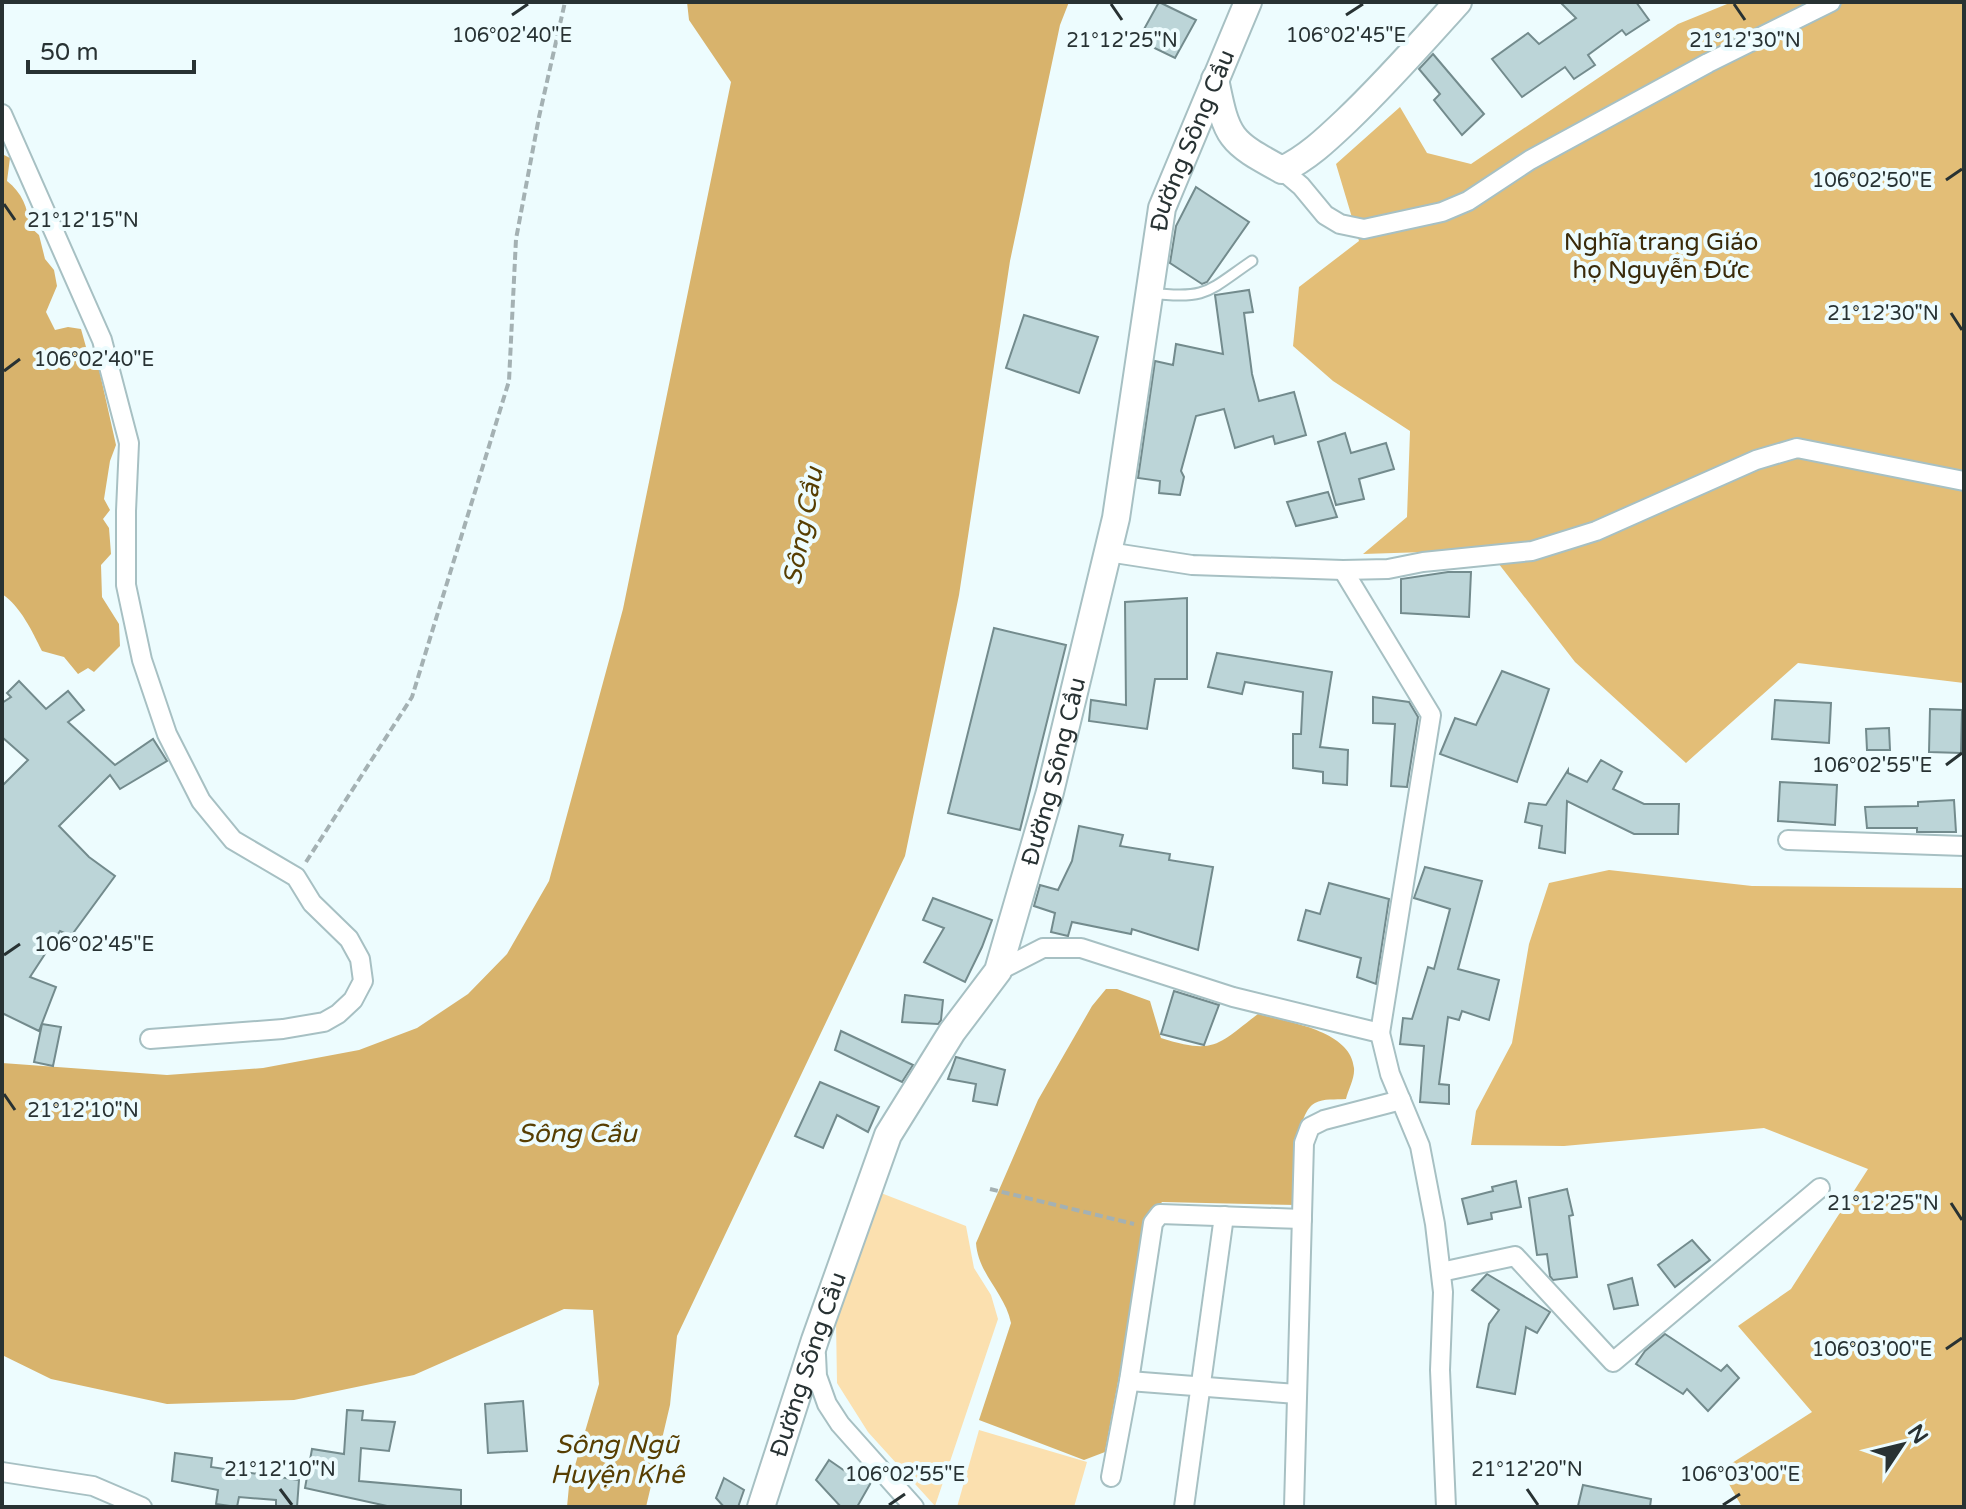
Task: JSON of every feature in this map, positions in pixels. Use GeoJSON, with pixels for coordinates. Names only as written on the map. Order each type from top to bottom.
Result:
{"type":"FeatureCollection","features":[{"type":"Feature","properties":{"kind":"main road","name":"Đường Sông Cầu"},"geometry":{"type":"LineString","coordinates":[[761,1507],[815,1340],[888,1135],[952,1032],[998,971],[1050,792],[1116,518],[1162,208],[1248,2]]}},
{"type":"Feature","properties":{"kind":"main road"},"geometry":{"type":"LineString","coordinates":[[1215,79],[1222,116],[1235,143],[1282,170],[1308,155],[1370,98],[1458,2]]}},
{"type":"Feature","properties":{"kind":"street"},"geometry":{"type":"LineString","coordinates":[[1282,170],[1301,186],[1325,215],[1340,224],[1364,229],[1442,212],[1468,201],[1530,160],[1708,63],[1831,2]]}},
{"type":"Feature","properties":{"kind":"street"},"geometry":{"type":"LineString","coordinates":[[2,114],[106,355],[129,443],[126,585],[142,660],[167,734],[201,801],[233,840],[296,877],[312,903],[349,939],[360,959],[363,981],[353,1000],[324,1022],[244,1033],[150,1039]]}},
{"type":"Feature","properties":{"kind":"street"},"geometry":{"type":"LineString","coordinates":[[1108,552],[1192,565],[1343,570],[1388,569],[1423,562],[1532,551],[1558,545],[1638,514],[1756,460],[1797,448],[1964,481]]}},
{"type":"Feature","properties":{"kind":"street"},"geometry":{"type":"LineString","coordinates":[[1343,570],[1431,715],[1380,1033],[1390,1074],[1420,1146],[1435,1224],[1443,1292],[1440,1370],[1446,1507]]}},
{"type":"Feature","properties":{"kind":"street"},"geometry":{"type":"LineString","coordinates":[[1788,840],[1964,846]]}},
{"type":"Feature","properties":{"kind":"street"},"geometry":{"type":"LineString","coordinates":[[998,971],[1043,948],[1081,948],[1233,997],[1380,1033]]}},
{"type":"Feature","properties":{"kind":"street"},"geometry":{"type":"LineString","coordinates":[[1294,1507],[1304,1143],[1310,1127],[1324,1120],[1401,1100]]}},
{"type":"Feature","properties":{"kind":"street"},"geometry":{"type":"LineString","coordinates":[[1441,1272],[1515,1256],[1613,1362],[1820,1188]]}},
{"type":"Feature","properties":{"kind":"street"},"geometry":{"type":"LineString","coordinates":[[1111,1477],[1152,1228],[1160,1214],[1302,1219]]}},
{"type":"Feature","properties":{"kind":"street"},"geometry":{"type":"LineString","coordinates":[[1184,1507],[1224,1216]]}},
{"type":"Feature","properties":{"kind":"street"},"geometry":{"type":"LineString","coordinates":[[815,1340],[817,1376],[827,1404],[840,1424],[914,1507]]}},
{"type":"Feature","properties":{"kind":"street"},"geometry":{"type":"LineString","coordinates":[[1129,1381],[1297,1394]]}},
{"type":"Feature","properties":{"kind":"street"},"geometry":{"type":"LineString","coordinates":[[2,1472],[93,1486],[142,1507]]}},
{"type":"Feature","properties":{"kind":"lane"},"geometry":{"type":"LineString","coordinates":[[1151,293],[1194,295],[1215,289],[1252,261]]}},
{"type":"Feature","properties":{"kind":"path"},"geometry":{"type":"LineString","coordinates":[[296,877],[412,697],[500,411],[509,381],[516,239],[565,2]]}},
{"type":"Feature","properties":{"kind":"path"},"geometry":{"type":"LineString","coordinates":[[990,1189],[1152,1228]]}},
{"type":"Feature","properties":{"kind":"shaded area"},"geometry":{"type":"Polygon","coordinates":[[[881,1193],[966,1226],[974,1268],[991,1295],[998,1319],[935,1506],[868,1432],[837,1383],[836,1322],[881,1193]]]}},
{"type":"Feature","properties":{"kind":"shaded area"},"geometry":{"type":"Polygon","coordinates":[[[979,1430],[1087,1462],[1074,1507],[957,1507],[979,1430]]]}},
{"type":"Feature","properties":{"kind":"green space","name":"Nghĩa trang Giáo họ Nguyễn Đức"},"geometry":{"type":"Polygon","coordinates":[[[1732,2],[1964,2],[1964,683],[1798,663],[1686,763],[1575,662],[1488,550],[1363,554],[1407,517],[1410,431],[1333,381],[1293,346],[1299,287],[1359,241],[1336,164],[1400,107],[1427,153],[1471,164],[1678,24],[1732,2]]]}},
{"type":"Feature","properties":{"kind":"green space"},"geometry":{"type":"Polygon","coordinates":[[[1609,870],[1752,886],[1964,888],[1964,1507],[1742,1507],[1721,1470],[1812,1412],[1738,1326],[1791,1289],[1868,1169],[1764,1128],[1564,1146],[1471,1145],[1476,1111],[1512,1043],[1529,944],[1549,883],[1609,870]]]}},
{"type":"Feature","properties":{"kind":"water","name":"Sông Cầu"},"geometry":{"type":"Polygon","coordinates":[[[687,2],[1069,2],[1060,25],[1010,261],[959,595],[905,856],[677,1336],[670,1405],[646,1507],[567,1507],[569,1486],[599,1384],[593,1310],[564,1309],[414,1375],[294,1400],[167,1404],[51,1379],[2,1355],[2,1063],[167,1075],[263,1068],[359,1050],[417,1028],[468,994],[507,954],[549,881],[623,609],[731,82],[689,20],[687,2]]]}},
{"type":"Feature","properties":{"kind":"water"},"geometry":{"type":"Polygon","coordinates":[[[2,154],[10,158],[7,181],[23,201],[29,226],[39,235],[45,259],[54,270],[57,286],[46,312],[55,330],[68,327],[81,329],[91,365],[99,369],[116,445],[104,499],[110,510],[103,519],[109,528],[111,554],[101,565],[102,597],[119,624],[120,646],[94,672],[88,668],[78,674],[64,657],[42,651],[20,612],[2,594],[2,154]]]}},
{"type":"Feature","properties":{"kind":"water"},"geometry":{"type":"Polygon","coordinates":[[[1106,989],[1117,989],[1150,1001],[1161,1038],[1193,1046],[1214,1044],[1258,1014],[1330,1036],[1350,1055],[1354,1072],[1346,1099],[1315,1103],[1303,1121],[1298,1150],[1296,1205],[1162,1202],[1148,1220],[1105,1452],[1084,1460],[979,1420],[1011,1323],[981,1264],[976,1243],[1038,1100],[1092,1006],[1106,989]]]}},
{"type":"Feature","properties":{"kind":"building"},"geometry":{"type":"Polygon","coordinates":[[[1159,2],[1196,20],[1175,58],[1138,40],[1159,2]]]}},
{"type":"Feature","properties":{"kind":"building"},"geometry":{"type":"Polygon","coordinates":[[[1560,2],[1636,2],[1649,20],[1626,35],[1622,30],[1588,55],[1595,65],[1574,79],[1565,67],[1522,97],[1492,59],[1528,33],[1539,44],[1576,18],[1560,2]]]}},
{"type":"Feature","properties":{"kind":"building"},"geometry":{"type":"Polygon","coordinates":[[[1433,54],[1484,114],[1462,135],[1434,100],[1440,94],[1419,69],[1433,54]]]}},
{"type":"Feature","properties":{"kind":"building"},"geometry":{"type":"Polygon","coordinates":[[[1196,187],[1249,222],[1207,282],[1202,284],[1170,263],[1176,226],[1196,187]]]}},
{"type":"Feature","properties":{"kind":"building"},"geometry":{"type":"Polygon","coordinates":[[[1249,290],[1253,312],[1244,313],[1259,401],[1294,392],[1306,435],[1275,444],[1273,436],[1235,448],[1224,409],[1196,416],[1181,471],[1184,477],[1180,495],[1159,493],[1160,481],[1138,478],[1155,361],[1173,365],[1176,344],[1223,354],[1215,295],[1249,290]]]}},
{"type":"Feature","properties":{"kind":"building"},"geometry":{"type":"Polygon","coordinates":[[[1024,315],[1098,337],[1079,393],[1006,368],[1024,315]]]}},
{"type":"Feature","properties":{"kind":"building"},"geometry":{"type":"Polygon","coordinates":[[[1345,433],[1351,453],[1386,443],[1394,469],[1359,479],[1364,499],[1336,505],[1318,442],[1345,433]]]}},
{"type":"Feature","properties":{"kind":"building"},"geometry":{"type":"Polygon","coordinates":[[[1328,492],[1337,517],[1296,526],[1287,502],[1328,492]]]}},
{"type":"Feature","properties":{"kind":"building"},"geometry":{"type":"Polygon","coordinates":[[[1471,572],[1469,617],[1401,613],[1401,579],[1471,572]]]}},
{"type":"Feature","properties":{"kind":"building"},"geometry":{"type":"Polygon","coordinates":[[[1187,598],[1187,679],[1155,679],[1147,729],[1089,721],[1091,700],[1126,705],[1125,602],[1187,598]]]}},
{"type":"Feature","properties":{"kind":"building"},"geometry":{"type":"Polygon","coordinates":[[[994,628],[1066,645],[1020,830],[948,813],[994,628]]]}},
{"type":"Feature","properties":{"kind":"building"},"geometry":{"type":"Polygon","coordinates":[[[1217,653],[1332,672],[1320,747],[1348,750],[1347,785],[1323,783],[1323,772],[1293,768],[1293,734],[1301,734],[1303,692],[1245,682],[1242,694],[1208,687],[1217,653]]]}},
{"type":"Feature","properties":{"kind":"building"},"geometry":{"type":"Polygon","coordinates":[[[1502,671],[1549,689],[1517,782],[1440,754],[1455,718],[1476,725],[1502,671]]]}},
{"type":"Feature","properties":{"kind":"building"},"geometry":{"type":"Polygon","coordinates":[[[19,681],[46,709],[68,691],[84,710],[68,722],[115,765],[153,739],[167,761],[120,789],[110,775],[59,826],[89,857],[115,876],[71,936],[60,931],[30,977],[56,987],[39,1031],[2,1013],[2,786],[28,760],[2,737],[2,703],[11,697],[7,693],[19,681]]]}},
{"type":"Feature","properties":{"kind":"building"},"geometry":{"type":"Polygon","coordinates":[[[1373,697],[1409,702],[1418,717],[1407,787],[1391,786],[1395,724],[1373,723],[1373,697]]]}},
{"type":"Feature","properties":{"kind":"building"},"geometry":{"type":"Polygon","coordinates":[[[1775,700],[1831,703],[1829,743],[1772,739],[1775,700]]]}},
{"type":"Feature","properties":{"kind":"building"},"geometry":{"type":"Polygon","coordinates":[[[1930,709],[1962,710],[1961,753],[1929,752],[1930,709]]]}},
{"type":"Feature","properties":{"kind":"building"},"geometry":{"type":"Polygon","coordinates":[[[1889,728],[1890,750],[1867,750],[1866,729],[1889,728]]]}},
{"type":"Feature","properties":{"kind":"building"},"geometry":{"type":"Polygon","coordinates":[[[1601,760],[1622,772],[1613,789],[1644,804],[1679,804],[1678,834],[1634,834],[1567,801],[1565,853],[1539,848],[1542,826],[1525,822],[1529,803],[1546,805],[1568,770],[1568,773],[1587,782],[1601,760]]]}},
{"type":"Feature","properties":{"kind":"building"},"geometry":{"type":"Polygon","coordinates":[[[1780,782],[1837,785],[1835,825],[1778,821],[1780,782]]]}},
{"type":"Feature","properties":{"kind":"building"},"geometry":{"type":"Polygon","coordinates":[[[1954,800],[1956,832],[1867,828],[1865,807],[1918,806],[1918,802],[1954,800]]]}},
{"type":"Feature","properties":{"kind":"building"},"geometry":{"type":"Polygon","coordinates":[[[1079,826],[1123,835],[1120,846],[1170,854],[1169,860],[1213,867],[1198,950],[1132,929],[1131,934],[1072,922],[1068,936],[1051,932],[1055,913],[1034,906],[1040,885],[1058,890],[1072,861],[1079,826]]]}},
{"type":"Feature","properties":{"kind":"building"},"geometry":{"type":"Polygon","coordinates":[[[1425,867],[1482,881],[1458,969],[1499,980],[1489,1020],[1462,1011],[1459,1020],[1448,1017],[1439,1084],[1449,1085],[1449,1104],[1420,1102],[1424,1046],[1400,1044],[1403,1018],[1412,1019],[1428,967],[1434,969],[1450,909],[1414,898],[1425,867]]]}},
{"type":"Feature","properties":{"kind":"building"},"geometry":{"type":"Polygon","coordinates":[[[1329,883],[1389,899],[1376,984],[1357,977],[1361,958],[1298,940],[1306,910],[1320,914],[1329,883]]]}},
{"type":"Feature","properties":{"kind":"building"},"geometry":{"type":"Polygon","coordinates":[[[933,898],[992,920],[965,982],[924,962],[944,928],[923,920],[933,898]]]}},
{"type":"Feature","properties":{"kind":"building"},"geometry":{"type":"Polygon","coordinates":[[[1174,991],[1219,1005],[1204,1045],[1161,1034],[1174,991]]]}},
{"type":"Feature","properties":{"kind":"building"},"geometry":{"type":"Polygon","coordinates":[[[905,995],[943,1000],[938,1024],[902,1022],[905,995]]]}},
{"type":"Feature","properties":{"kind":"building"},"geometry":{"type":"Polygon","coordinates":[[[42,1024],[61,1027],[53,1066],[34,1062],[42,1024]]]}},
{"type":"Feature","properties":{"kind":"building"},"geometry":{"type":"Polygon","coordinates":[[[841,1031],[913,1065],[902,1082],[835,1050],[841,1031]]]}},
{"type":"Feature","properties":{"kind":"building"},"geometry":{"type":"Polygon","coordinates":[[[956,1057],[1005,1070],[997,1105],[973,1101],[976,1084],[948,1079],[956,1057]]]}},
{"type":"Feature","properties":{"kind":"building"},"geometry":{"type":"Polygon","coordinates":[[[820,1082],[879,1107],[868,1132],[837,1115],[823,1148],[795,1136],[820,1082]]]}},
{"type":"Feature","properties":{"kind":"building"},"geometry":{"type":"Polygon","coordinates":[[[1516,1181],[1521,1207],[1491,1213],[1492,1219],[1468,1224],[1462,1199],[1516,1181]]]}},
{"type":"Feature","properties":{"kind":"building"},"geometry":{"type":"Polygon","coordinates":[[[1567,1189],[1573,1215],[1569,1216],[1577,1277],[1553,1280],[1547,1254],[1537,1255],[1529,1198],[1567,1189]]]}},
{"type":"Feature","properties":{"kind":"building"},"geometry":{"type":"Polygon","coordinates":[[[1692,1240],[1710,1260],[1675,1287],[1658,1265],[1692,1240]]]}},
{"type":"Feature","properties":{"kind":"building"},"geometry":{"type":"Polygon","coordinates":[[[1487,1274],[1550,1312],[1537,1333],[1526,1327],[1515,1394],[1477,1387],[1489,1324],[1499,1310],[1472,1290],[1487,1274]]]}},
{"type":"Feature","properties":{"kind":"building"},"geometry":{"type":"Polygon","coordinates":[[[1632,1278],[1638,1305],[1614,1309],[1608,1285],[1632,1278]]]}},
{"type":"Feature","properties":{"kind":"building"},"geometry":{"type":"Polygon","coordinates":[[[1665,1334],[1721,1371],[1727,1365],[1739,1378],[1708,1411],[1687,1389],[1683,1394],[1636,1364],[1645,1351],[1665,1334]]]}},
{"type":"Feature","properties":{"kind":"building"},"geometry":{"type":"Polygon","coordinates":[[[523,1401],[527,1451],[488,1453],[485,1404],[523,1401]]]}},
{"type":"Feature","properties":{"kind":"building"},"geometry":{"type":"Polygon","coordinates":[[[347,1410],[363,1411],[362,1420],[395,1422],[389,1451],[361,1448],[359,1481],[461,1490],[461,1507],[387,1506],[305,1488],[312,1449],[344,1454],[347,1410]]]}},
{"type":"Feature","properties":{"kind":"building"},"geometry":{"type":"Polygon","coordinates":[[[175,1453],[212,1458],[211,1467],[299,1480],[297,1507],[276,1507],[276,1500],[239,1497],[237,1507],[216,1504],[218,1490],[172,1481],[175,1453]]]}},
{"type":"Feature","properties":{"kind":"building"},"geometry":{"type":"Polygon","coordinates":[[[829,1460],[855,1478],[863,1468],[873,1479],[857,1507],[841,1507],[816,1480],[829,1460]]]}},
{"type":"Feature","properties":{"kind":"building"},"geometry":{"type":"Polygon","coordinates":[[[724,1478],[744,1490],[738,1507],[724,1507],[716,1498],[724,1478]]]}},
{"type":"Feature","properties":{"kind":"building"},"geometry":{"type":"Polygon","coordinates":[[[1583,1485],[1651,1499],[1650,1507],[1578,1506],[1583,1485]]]}},
{"type":"Feature","properties":{"kind":"water label","name":"Sông Ngũ Huyện Khê"},"geometry":{"type":"Point","coordinates":[617,1459]}}]}
